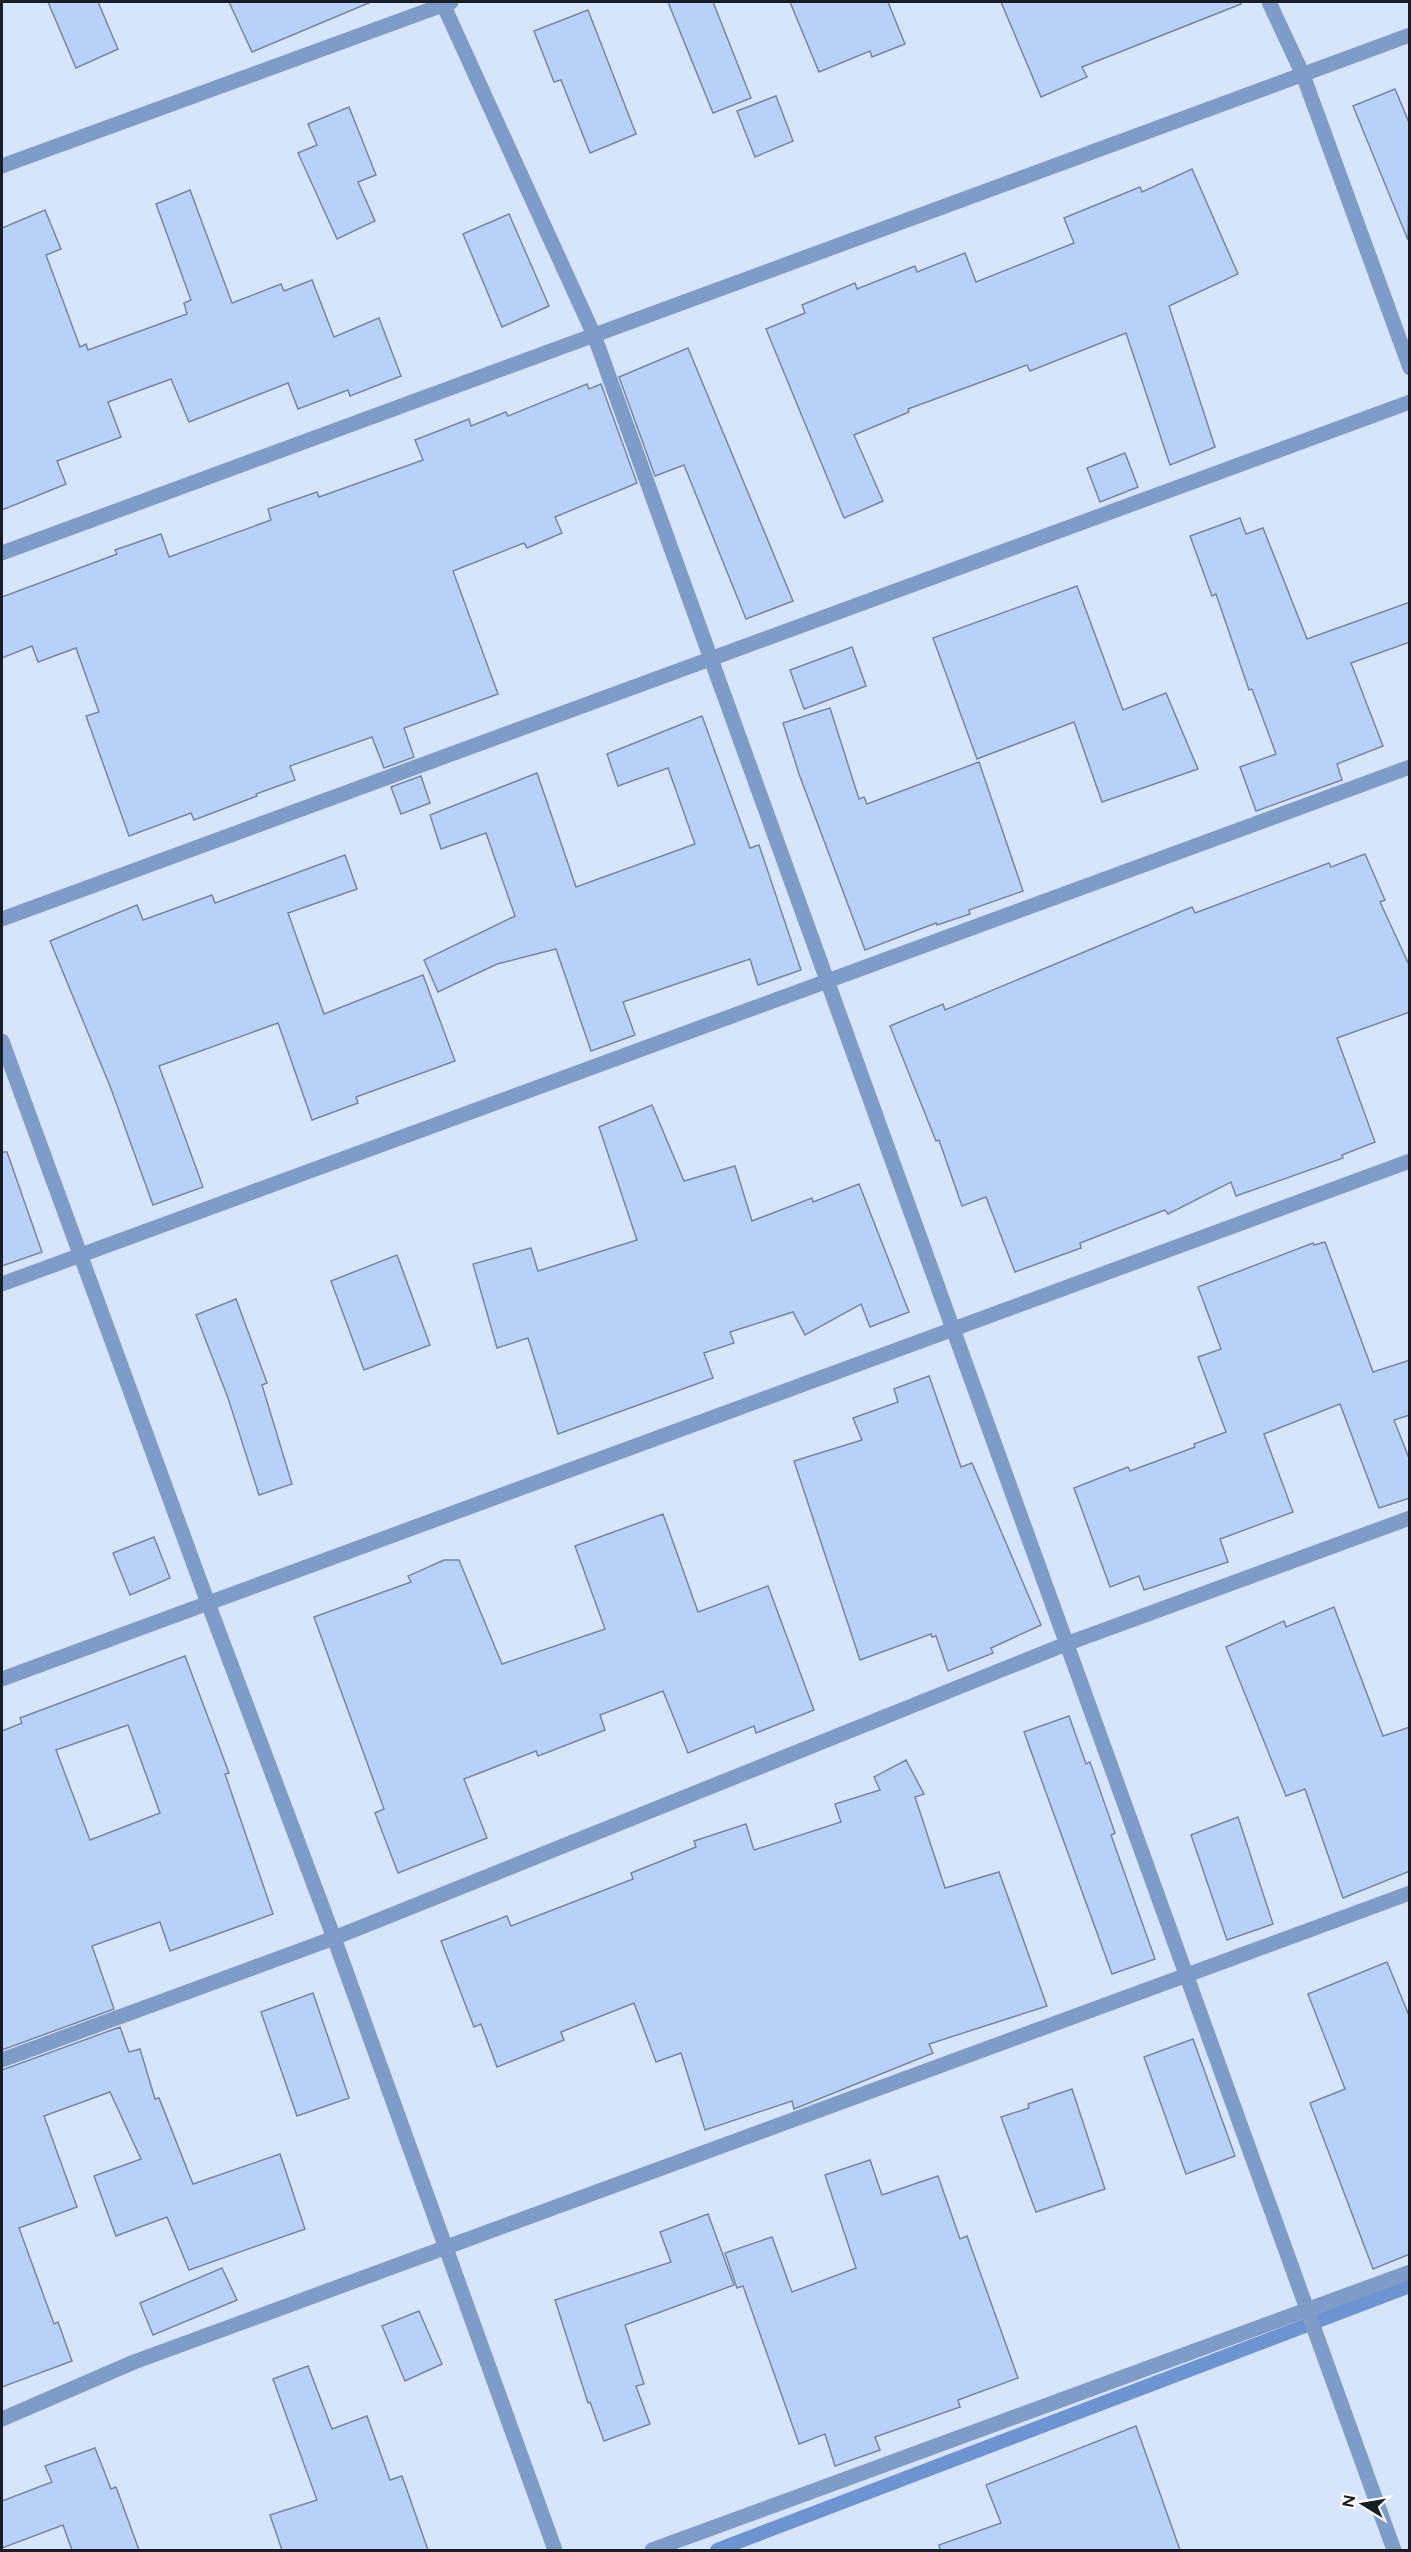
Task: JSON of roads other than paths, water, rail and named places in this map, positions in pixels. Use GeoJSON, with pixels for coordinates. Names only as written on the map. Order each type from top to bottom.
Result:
{"type":"FeatureCollection","features":[{"type":"Feature","properties":{"kind":"street"},"geometry":{"type":"LineString","coordinates":[[2,166],[446,2],[594,335],[1394,2550]]}},
{"type":"Feature","properties":{"kind":"street"},"geometry":{"type":"LineString","coordinates":[[1269,2],[1303,75],[1410,368]]}},
{"type":"Feature","properties":{"kind":"street"},"geometry":{"type":"LineString","coordinates":[[2,553],[1410,35]]}},
{"type":"Feature","properties":{"kind":"street"},"geometry":{"type":"LineString","coordinates":[[2,919],[1410,402]]}},
{"type":"Feature","properties":{"kind":"street"},"geometry":{"type":"LineString","coordinates":[[2,1284],[1410,767]]}},
{"type":"Feature","properties":{"kind":"street"},"geometry":{"type":"LineString","coordinates":[[2,1041],[208,1603],[334,1938],[444,2248],[555,2550]]}},
{"type":"Feature","properties":{"kind":"street"},"geometry":{"type":"LineString","coordinates":[[2,1679],[1410,1161]]}},
{"type":"Feature","properties":{"kind":"street"},"geometry":{"type":"LineString","coordinates":[[2,2060],[334,1938],[1066,1644],[1410,1518]]}},
{"type":"Feature","properties":{"kind":"street"},"geometry":{"type":"LineString","coordinates":[[2,2419],[134,2362],[1410,1893]]}},
{"type":"Feature","properties":{"kind":"street"},"geometry":{"type":"LineString","coordinates":[[652,2550],[1410,2272]]}},
{"type":"Feature","properties":{"kind":"waterway"},"geometry":{"type":"LineString","coordinates":[[717,2550],[1410,2286]]}}]}
